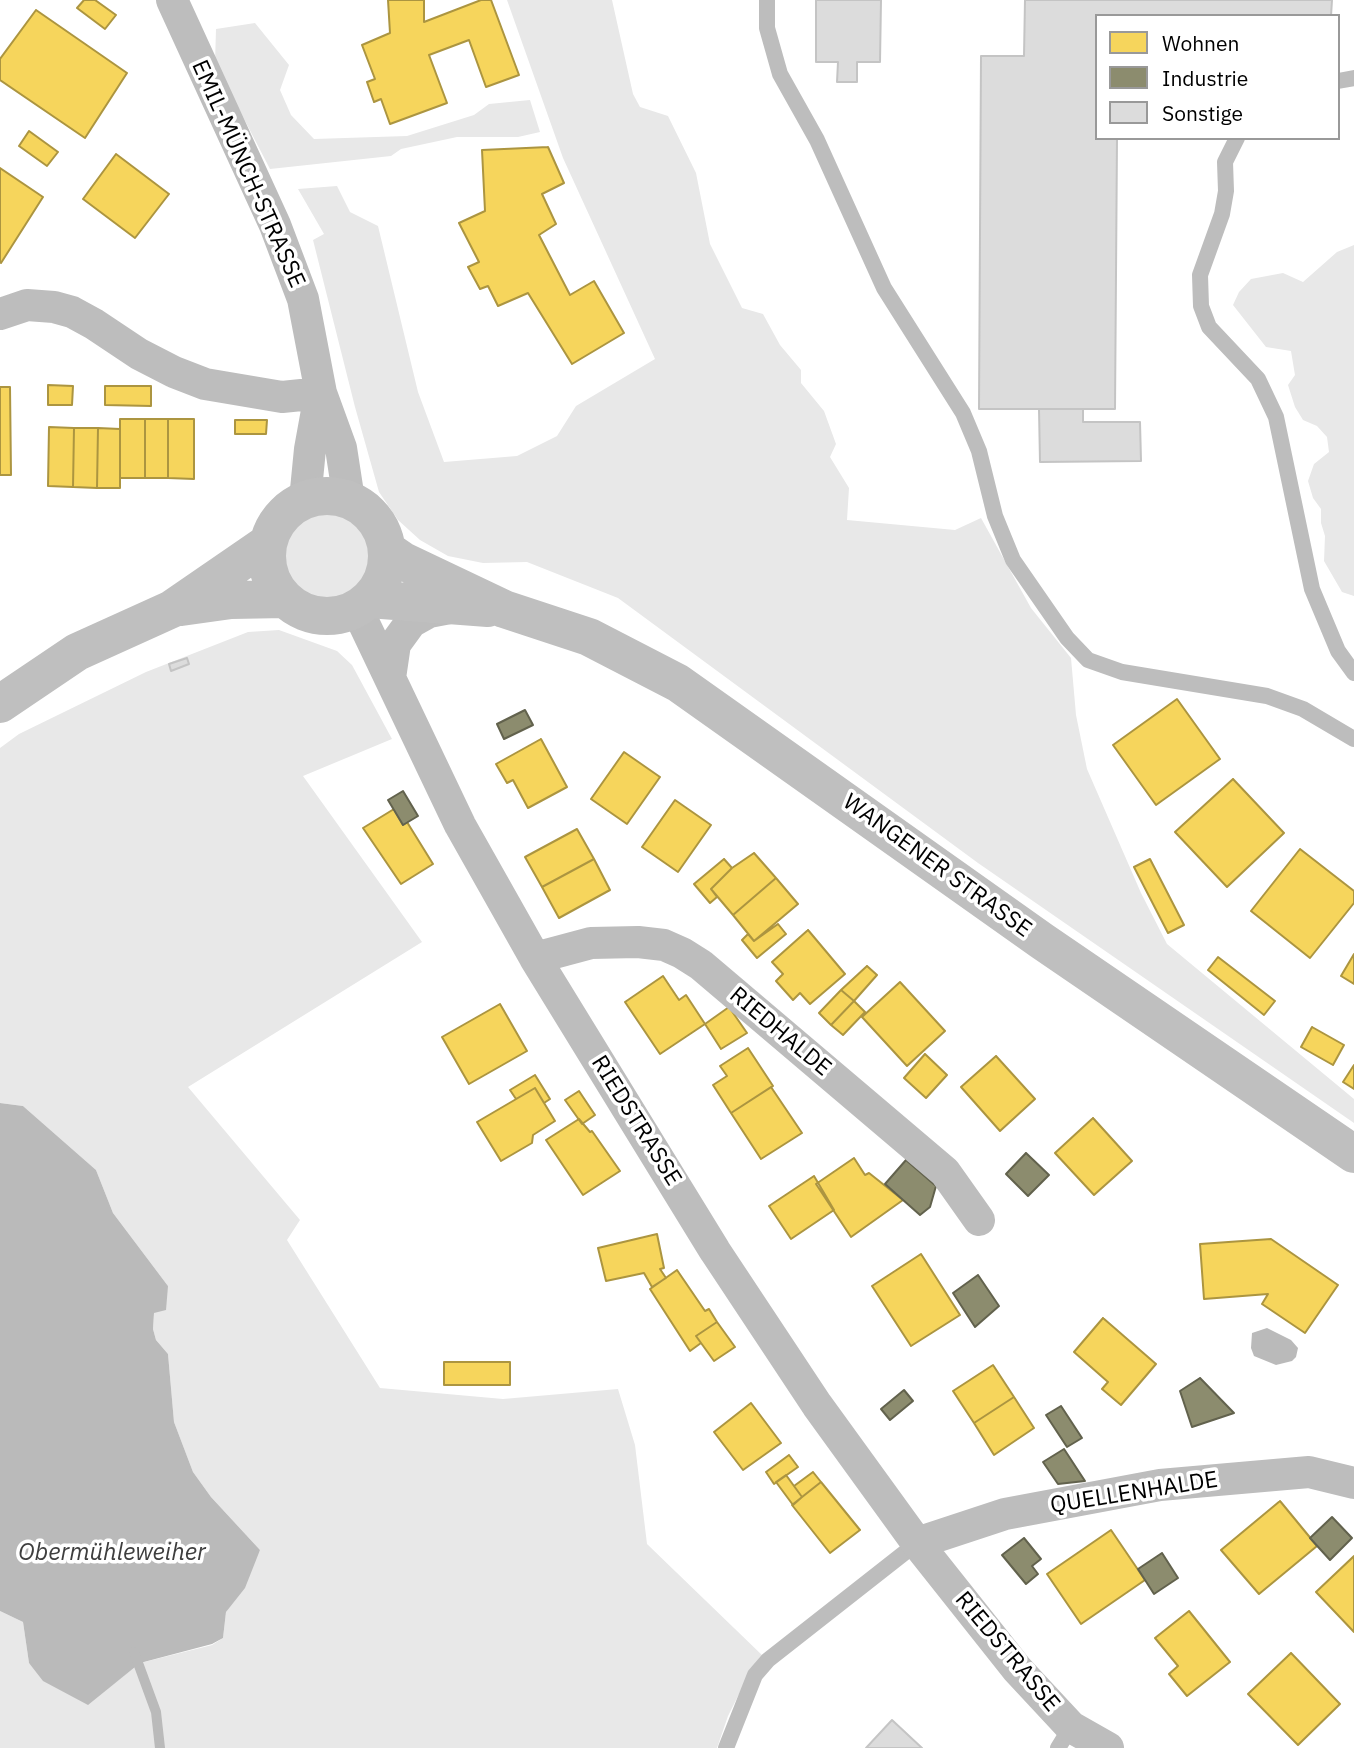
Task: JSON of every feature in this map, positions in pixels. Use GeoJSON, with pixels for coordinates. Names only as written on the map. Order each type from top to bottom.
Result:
{"type":"FeatureCollection","features":[{"type":"Feature","properties":{"kind":"main road"},"geometry":{"type":"LineString","coordinates":[[172,609],[231,600],[285,599],[312,614],[328,616],[363,604],[383,577],[387,550],[378,523],[349,499],[331,496],[305,499],[280,518],[268,543],[269,572],[285,599]]}},
{"type":"Feature","properties":{"kind":"main road"},"geometry":{"type":"LineString","coordinates":[[0,704],[77,652],[172,609],[268,543]]}},
{"type":"Feature","properties":{"kind":"main road","name":"WANGENER STRASSE"},"geometry":{"type":"LineString","coordinates":[[387,550],[403,561],[504,609],[589,637],[642,662],[709,703],[1042,941],[1354,1154]]}},
{"type":"Feature","properties":{"kind":"main road","name":"WANGENER STRASSE"},"geometry":{"type":"LineString","coordinates":[[363,604],[504,609]]}},
{"type":"Feature","properties":{"kind":"street","name":"EMIL-MÜNCH-STRASSE"},"geometry":{"type":"LineString","coordinates":[[172,0],[275,226],[303,299],[321,393],[341,448],[349,499]]}},
{"type":"Feature","properties":{"kind":"street"},"geometry":{"type":"LineString","coordinates":[[0,314],[39,304],[54,307],[72,312],[174,372],[205,384],[282,397],[321,393]]}},
{"type":"Feature","properties":{"kind":"street","name":"EMIL-MÜNCH-STRASSE"},"geometry":{"type":"LineString","coordinates":[[305,499],[310,449],[321,393]]}},
{"type":"Feature","properties":{"kind":"street","name":"RIEDSTRASSE"},"geometry":{"type":"LineString","coordinates":[[363,604],[390,678],[460,825],[535,958],[723,1262],[817,1405],[917,1543],[1017,1669],[1064,1737],[1108,1748]]}},
{"type":"Feature","properties":{"kind":"street"},"geometry":{"type":"LineString","coordinates":[[390,678],[395,644],[411,622],[429,612],[457,606]]}},
{"type":"Feature","properties":{"kind":"street","name":"RIEDHALDE"},"geometry":{"type":"LineString","coordinates":[[535,958],[591,943],[638,942],[664,945],[682,953],[701,965],[945,1172],[979,1220]]}},
{"type":"Feature","properties":{"kind":"street","name":"QUELLENHALDE"},"geometry":{"type":"LineString","coordinates":[[917,1543],[1005,1514],[1160,1485],[1309,1472],[1354,1483]]}},
{"type":"Feature","properties":{"kind":"lane"},"geometry":{"type":"LineString","coordinates":[[767,0],[767,28],[780,74],[817,140],[884,288],[962,413],[979,451],[995,516],[1013,560],[1067,638],[1088,660],[1122,672],[1267,696],[1303,709],[1354,739]]}},
{"type":"Feature","properties":{"kind":"lane"},"geometry":{"type":"LineString","coordinates":[[1236,140],[1225,162],[1226,191],[1222,214],[1200,275],[1201,306],[1209,327],[1258,379],[1276,417],[1311,589],[1339,651],[1354,673]]}},
{"type":"Feature","properties":{"kind":"lane"},"geometry":{"type":"LineString","coordinates":[[726,1748],[755,1675],[768,1660],[917,1543]]}},
{"type":"Feature","properties":{"kind":"shaded area"},"geometry":{"type":"Polygon","coordinates":[[[507,0],[612,0],[633,94],[640,107],[668,116],[696,173],[710,244],[742,308],[763,314],[780,345],[801,370],[801,383],[824,411],[836,444],[830,457],[849,488],[847,520],[955,530],[981,518],[1031,608],[1071,658],[1076,715],[1087,769],[1141,893],[1167,944],[1354,1099],[1354,1123],[978,863],[618,598],[527,562],[483,563],[448,556],[420,540],[398,520],[379,492],[355,407],[313,240],[324,234],[298,189],[337,186],[350,212],[378,226],[418,392],[444,462],[517,456],[557,436],[576,406],[655,359],[563,158],[507,0]]]}},
{"type":"Feature","properties":{"kind":"shaded area"},"geometry":{"type":"Polygon","coordinates":[[[255,23],[289,65],[280,90],[291,115],[314,139],[407,136],[474,115],[489,104],[530,100],[540,132],[518,137],[457,137],[401,149],[391,156],[270,169],[215,63],[216,29],[255,23]]]}},
{"type":"Feature","properties":{"kind":"shaded area"},"geometry":{"type":"Polygon","coordinates":[[[1354,245],[1354,596],[1342,592],[1324,561],[1325,536],[1321,509],[1313,498],[1308,481],[1314,464],[1329,452],[1327,437],[1317,426],[1303,420],[1295,407],[1288,385],[1295,375],[1291,351],[1266,347],[1233,305],[1239,292],[1251,279],[1283,273],[1303,282],[1337,252],[1354,245]]]}},
{"type":"Feature","properties":{"kind":"shaded area"},"geometry":{"type":"Polygon","coordinates":[[[326,512],[343,516],[357,525],[366,539],[370,556],[366,573],[357,587],[343,596],[326,600],[309,596],[295,587],[286,573],[282,556],[286,539],[295,525],[309,516],[326,512]]]}},
{"type":"Feature","properties":{"kind":"shaded area"},"geometry":{"type":"Polygon","coordinates":[[[279,630],[337,651],[352,665],[392,739],[303,776],[422,942],[188,1087],[300,1220],[287,1240],[380,1388],[503,1399],[618,1389],[635,1445],[647,1544],[763,1656],[749,1674],[728,1716],[717,1748],[0,1748],[0,1611],[23,1622],[29,1663],[88,1704],[140,1663],[212,1645],[223,1638],[226,1612],[260,1550],[211,1497],[193,1472],[174,1422],[168,1354],[156,1340],[153,1329],[154,1313],[168,1286],[113,1213],[96,1170],[23,1106],[0,1103],[0,748],[19,734],[146,672],[248,632],[279,630]]]}},
{"type":"Feature","properties":{"kind":"water","name":"Obermühleweiher"},"geometry":{"type":"Polygon","coordinates":[[[0,1103],[23,1106],[96,1170],[113,1213],[168,1286],[166,1310],[154,1313],[153,1329],[156,1340],[168,1354],[174,1422],[193,1472],[211,1497],[260,1550],[245,1588],[226,1612],[223,1638],[212,1644],[140,1663],[88,1705],[43,1681],[29,1663],[23,1622],[0,1611],[0,1103]]]}},
{"type":"Feature","properties":{"kind":"water"},"geometry":{"type":"Polygon","coordinates":[[[1267,1328],[1291,1340],[1298,1348],[1292,1361],[1276,1365],[1254,1356],[1251,1348],[1252,1333],[1267,1328]]]}},
{"type":"Feature","properties":{"kind":"building: Wohnen"},"geometry":{"type":"Polygon","coordinates":[[[84,0],[95,0],[116,15],[105,29],[77,8],[84,0]]]}},
{"type":"Feature","properties":{"kind":"building: Wohnen"},"geometry":{"type":"Polygon","coordinates":[[[388,0],[424,0],[424,22],[481,0],[491,0],[519,75],[486,87],[469,40],[429,55],[447,103],[390,124],[381,99],[374,102],[367,82],[375,79],[362,45],[390,33],[388,0]]]}},
{"type":"Feature","properties":{"kind":"building: Wohnen"},"geometry":{"type":"Polygon","coordinates":[[[36,10],[127,73],[85,138],[0,80],[0,59],[36,10]]]}},
{"type":"Feature","properties":{"kind":"building: Wohnen"},"geometry":{"type":"Polygon","coordinates":[[[29,131],[58,152],[47,166],[19,146],[29,131]]]}},
{"type":"Feature","properties":{"kind":"building: Wohnen"},"geometry":{"type":"Polygon","coordinates":[[[548,147],[564,183],[542,194],[556,224],[539,235],[570,295],[594,281],[624,333],[572,364],[528,293],[498,306],[488,286],[480,289],[468,267],[479,262],[459,223],[485,211],[482,150],[548,147]]]}},
{"type":"Feature","properties":{"kind":"building: Wohnen"},"geometry":{"type":"Polygon","coordinates":[[[116,154],[169,194],[135,238],[83,199],[116,154]]]}},
{"type":"Feature","properties":{"kind":"building: Wohnen"},"geometry":{"type":"Polygon","coordinates":[[[0,168],[43,197],[1,263],[0,262],[0,168]]]}},
{"type":"Feature","properties":{"kind":"building: Wohnen"},"geometry":{"type":"Polygon","coordinates":[[[48,385],[73,386],[72,405],[48,405],[48,385]]]}},
{"type":"Feature","properties":{"kind":"building: Wohnen"},"geometry":{"type":"Polygon","coordinates":[[[105,386],[151,386],[151,406],[105,405],[105,386]]]}},
{"type":"Feature","properties":{"kind":"building: Wohnen"},"geometry":{"type":"Polygon","coordinates":[[[0,387],[10,387],[11,475],[0,475],[0,387]]]}},
{"type":"Feature","properties":{"kind":"building: Wohnen"},"geometry":{"type":"Polygon","coordinates":[[[120,419],[145,419],[145,478],[120,478],[120,419]]]}},
{"type":"Feature","properties":{"kind":"building: Wohnen"},"geometry":{"type":"Polygon","coordinates":[[[145,419],[168,419],[168,478],[145,478],[145,419]]]}},
{"type":"Feature","properties":{"kind":"building: Wohnen"},"geometry":{"type":"Polygon","coordinates":[[[168,419],[194,419],[194,479],[168,478],[168,419]]]}},
{"type":"Feature","properties":{"kind":"building: Wohnen"},"geometry":{"type":"Polygon","coordinates":[[[235,420],[267,420],[266,434],[235,434],[235,420]]]}},
{"type":"Feature","properties":{"kind":"building: Wohnen"},"geometry":{"type":"Polygon","coordinates":[[[49,427],[74,428],[73,487],[48,486],[49,427]]]}},
{"type":"Feature","properties":{"kind":"building: Wohnen"},"geometry":{"type":"Polygon","coordinates":[[[74,428],[98,428],[97,488],[73,487],[74,428]]]}},
{"type":"Feature","properties":{"kind":"building: Wohnen"},"geometry":{"type":"Polygon","coordinates":[[[98,428],[120,429],[120,488],[97,488],[98,428]]]}},
{"type":"Feature","properties":{"kind":"building: Wohnen"},"geometry":{"type":"Polygon","coordinates":[[[1177,699],[1220,759],[1156,805],[1113,745],[1177,699]]]}},
{"type":"Feature","properties":{"kind":"building: Wohnen"},"geometry":{"type":"Polygon","coordinates":[[[541,739],[567,787],[528,808],[513,780],[507,783],[496,764],[541,739]]]}},
{"type":"Feature","properties":{"kind":"building: Wohnen"},"geometry":{"type":"Polygon","coordinates":[[[624,752],[660,777],[627,824],[591,799],[624,752]]]}},
{"type":"Feature","properties":{"kind":"building: Wohnen"},"geometry":{"type":"Polygon","coordinates":[[[1233,779],[1284,833],[1227,887],[1175,832],[1233,779]]]}},
{"type":"Feature","properties":{"kind":"building: Wohnen"},"geometry":{"type":"Polygon","coordinates":[[[675,800],[711,825],[678,872],[642,847],[675,800]]]}},
{"type":"Feature","properties":{"kind":"building: Wohnen"},"geometry":{"type":"Polygon","coordinates":[[[394,809],[403,825],[407,822],[433,864],[401,884],[363,828],[394,809]]]}},
{"type":"Feature","properties":{"kind":"building: Wohnen"},"geometry":{"type":"Polygon","coordinates":[[[577,829],[594,859],[542,887],[525,857],[577,829]]]}},
{"type":"Feature","properties":{"kind":"building: Wohnen"},"geometry":{"type":"Polygon","coordinates":[[[1300,849],[1354,891],[1354,903],[1310,958],[1251,911],[1300,849]]]}},
{"type":"Feature","properties":{"kind":"building: Wohnen"},"geometry":{"type":"Polygon","coordinates":[[[754,853],[776,878],[733,915],[711,889],[732,868],[754,853]]]}},
{"type":"Feature","properties":{"kind":"building: Wohnen"},"geometry":{"type":"Polygon","coordinates":[[[594,859],[610,890],[559,918],[542,887],[594,859]]]}},
{"type":"Feature","properties":{"kind":"building: Wohnen"},"geometry":{"type":"Polygon","coordinates":[[[724,859],[732,868],[711,889],[717,897],[710,903],[694,884],[724,859]]]}},
{"type":"Feature","properties":{"kind":"building: Wohnen"},"geometry":{"type":"Polygon","coordinates":[[[1150,859],[1184,925],[1168,933],[1134,867],[1150,859]]]}},
{"type":"Feature","properties":{"kind":"building: Wohnen"},"geometry":{"type":"Polygon","coordinates":[[[776,878],[798,904],[754,941],[733,915],[776,878]]]}},
{"type":"Feature","properties":{"kind":"building: Wohnen"},"geometry":{"type":"Polygon","coordinates":[[[778,924],[786,934],[757,958],[742,940],[748,934],[754,941],[778,924]]]}},
{"type":"Feature","properties":{"kind":"building: Wohnen"},"geometry":{"type":"Polygon","coordinates":[[[808,930],[845,974],[810,1004],[800,993],[793,1000],[776,981],[783,974],[772,962],[808,930]]]}},
{"type":"Feature","properties":{"kind":"building: Wohnen"},"geometry":{"type":"Polygon","coordinates":[[[1354,954],[1354,984],[1341,976],[1354,954]]]}},
{"type":"Feature","properties":{"kind":"building: Wohnen"},"geometry":{"type":"Polygon","coordinates":[[[1218,957],[1275,1001],[1264,1015],[1208,970],[1218,957]]]}},
{"type":"Feature","properties":{"kind":"building: Wohnen"},"geometry":{"type":"Polygon","coordinates":[[[867,966],[877,975],[854,1001],[841,990],[867,966]]]}},
{"type":"Feature","properties":{"kind":"building: Wohnen"},"geometry":{"type":"Polygon","coordinates":[[[663,976],[679,1000],[686,995],[705,1024],[660,1054],[625,1002],[663,976]]]}},
{"type":"Feature","properties":{"kind":"building: Wohnen"},"geometry":{"type":"Polygon","coordinates":[[[900,982],[945,1031],[907,1066],[862,1017],[900,982]]]}},
{"type":"Feature","properties":{"kind":"building: Wohnen"},"geometry":{"type":"Polygon","coordinates":[[[841,990],[854,1001],[831,1025],[819,1013],[841,990]]]}},
{"type":"Feature","properties":{"kind":"building: Wohnen"},"geometry":{"type":"Polygon","coordinates":[[[854,1001],[865,1012],[843,1035],[831,1025],[854,1001]]]}},
{"type":"Feature","properties":{"kind":"building: Wohnen"},"geometry":{"type":"Polygon","coordinates":[[[500,1004],[527,1051],[469,1084],[442,1037],[500,1004]]]}},
{"type":"Feature","properties":{"kind":"building: Wohnen"},"geometry":{"type":"Polygon","coordinates":[[[729,1007],[747,1033],[721,1049],[705,1024],[729,1007]]]}},
{"type":"Feature","properties":{"kind":"building: Wohnen"},"geometry":{"type":"Polygon","coordinates":[[[1312,1027],[1344,1045],[1333,1065],[1301,1047],[1312,1027]]]}},
{"type":"Feature","properties":{"kind":"building: Wohnen"},"geometry":{"type":"Polygon","coordinates":[[[748,1048],[773,1086],[731,1113],[713,1085],[727,1076],[720,1066],[748,1048]]]}},
{"type":"Feature","properties":{"kind":"building: Wohnen"},"geometry":{"type":"Polygon","coordinates":[[[925,1054],[947,1075],[926,1098],[904,1078],[925,1054]]]}},
{"type":"Feature","properties":{"kind":"building: Wohnen"},"geometry":{"type":"Polygon","coordinates":[[[996,1056],[1035,1099],[1000,1131],[961,1087],[996,1056]]]}},
{"type":"Feature","properties":{"kind":"building: Wohnen"},"geometry":{"type":"Polygon","coordinates":[[[1354,1065],[1354,1089],[1343,1082],[1354,1065]]]}},
{"type":"Feature","properties":{"kind":"building: Wohnen"},"geometry":{"type":"Polygon","coordinates":[[[535,1075],[550,1099],[544,1103],[535,1088],[516,1099],[510,1090],[535,1075]]]}},
{"type":"Feature","properties":{"kind":"building: Wohnen"},"geometry":{"type":"Polygon","coordinates":[[[771,1087],[802,1133],[761,1159],[731,1113],[771,1087]]]}},
{"type":"Feature","properties":{"kind":"building: Wohnen"},"geometry":{"type":"Polygon","coordinates":[[[535,1088],[555,1121],[533,1135],[532,1143],[501,1161],[477,1122],[535,1088]]]}},
{"type":"Feature","properties":{"kind":"building: Wohnen"},"geometry":{"type":"Polygon","coordinates":[[[579,1091],[595,1115],[582,1124],[565,1100],[579,1091]]]}},
{"type":"Feature","properties":{"kind":"building: Wohnen"},"geometry":{"type":"Polygon","coordinates":[[[1093,1118],[1132,1161],[1094,1195],[1055,1153],[1093,1118]]]}},
{"type":"Feature","properties":{"kind":"building: Wohnen"},"geometry":{"type":"Polygon","coordinates":[[[579,1119],[592,1131],[620,1171],[583,1195],[546,1140],[579,1119]]]}},
{"type":"Feature","properties":{"kind":"building: Wohnen"},"geometry":{"type":"Polygon","coordinates":[[[854,1158],[865,1175],[869,1173],[903,1200],[851,1237],[816,1184],[854,1158]]]}},
{"type":"Feature","properties":{"kind":"building: Wohnen"},"geometry":{"type":"Polygon","coordinates":[[[814,1176],[834,1210],[791,1239],[769,1206],[814,1176]]]}},
{"type":"Feature","properties":{"kind":"building: Wohnen"},"geometry":{"type":"Polygon","coordinates":[[[657,1234],[664,1268],[660,1269],[666,1278],[652,1287],[644,1273],[606,1281],[598,1248],[657,1234]]]}},
{"type":"Feature","properties":{"kind":"building: Wohnen"},"geometry":{"type":"Polygon","coordinates":[[[1271,1239],[1338,1285],[1305,1333],[1262,1304],[1268,1294],[1204,1299],[1200,1244],[1271,1239]]]}},
{"type":"Feature","properties":{"kind":"building: Wohnen"},"geometry":{"type":"Polygon","coordinates":[[[921,1254],[960,1315],[911,1346],[872,1286],[921,1254]]]}},
{"type":"Feature","properties":{"kind":"building: Wohnen"},"geometry":{"type":"Polygon","coordinates":[[[677,1270],[705,1311],[709,1309],[717,1322],[696,1336],[701,1343],[690,1351],[650,1289],[677,1270]]]}},
{"type":"Feature","properties":{"kind":"building: Wohnen"},"geometry":{"type":"Polygon","coordinates":[[[1103,1318],[1156,1364],[1121,1405],[1102,1389],[1108,1382],[1074,1352],[1103,1318]]]}},
{"type":"Feature","properties":{"kind":"building: Wohnen"},"geometry":{"type":"Polygon","coordinates":[[[717,1322],[735,1347],[714,1361],[696,1336],[717,1322]]]}},
{"type":"Feature","properties":{"kind":"building: Wohnen"},"geometry":{"type":"Polygon","coordinates":[[[444,1362],[510,1362],[510,1385],[444,1385],[444,1362]]]}},
{"type":"Feature","properties":{"kind":"building: Wohnen"},"geometry":{"type":"Polygon","coordinates":[[[993,1365],[1014,1397],[974,1423],[953,1391],[993,1365]]]}},
{"type":"Feature","properties":{"kind":"building: Wohnen"},"geometry":{"type":"Polygon","coordinates":[[[1014,1397],[1034,1428],[994,1455],[974,1423],[1014,1397]]]}},
{"type":"Feature","properties":{"kind":"building: Wohnen"},"geometry":{"type":"Polygon","coordinates":[[[751,1403],[781,1443],[743,1470],[714,1432],[751,1403]]]}},
{"type":"Feature","properties":{"kind":"building: Wohnen"},"geometry":{"type":"Polygon","coordinates":[[[789,1455],[798,1467],[774,1484],[766,1472],[789,1455]]]}},
{"type":"Feature","properties":{"kind":"building: Wohnen"},"geometry":{"type":"Polygon","coordinates":[[[813,1472],[821,1482],[802,1497],[794,1486],[813,1472]]]}},
{"type":"Feature","properties":{"kind":"building: Wohnen"},"geometry":{"type":"Polygon","coordinates":[[[786,1475],[802,1497],[793,1505],[776,1482],[786,1475]]]}},
{"type":"Feature","properties":{"kind":"building: Wohnen"},"geometry":{"type":"Polygon","coordinates":[[[821,1482],[860,1530],[830,1553],[792,1505],[821,1482]]]}},
{"type":"Feature","properties":{"kind":"building: Wohnen"},"geometry":{"type":"Polygon","coordinates":[[[1280,1501],[1317,1546],[1259,1594],[1221,1550],[1280,1501]]]}},
{"type":"Feature","properties":{"kind":"building: Wohnen"},"geometry":{"type":"Polygon","coordinates":[[[1111,1530],[1145,1580],[1081,1624],[1047,1574],[1111,1530]]]}},
{"type":"Feature","properties":{"kind":"building: Wohnen"},"geometry":{"type":"Polygon","coordinates":[[[1354,1556],[1354,1632],[1316,1592],[1354,1556]]]}},
{"type":"Feature","properties":{"kind":"building: Wohnen"},"geometry":{"type":"Polygon","coordinates":[[[1189,1611],[1230,1662],[1187,1696],[1169,1674],[1178,1666],[1155,1638],[1189,1611]]]}},
{"type":"Feature","properties":{"kind":"building: Wohnen"},"geometry":{"type":"Polygon","coordinates":[[[1291,1653],[1340,1704],[1298,1745],[1248,1694],[1291,1653]]]}},
{"type":"Feature","properties":{"kind":"building: Industrie"},"geometry":{"type":"Polygon","coordinates":[[[525,710],[533,725],[504,739],[497,724],[525,710]]]}},
{"type":"Feature","properties":{"kind":"building: Industrie"},"geometry":{"type":"Polygon","coordinates":[[[403,791],[418,816],[403,825],[388,800],[403,791]]]}},
{"type":"Feature","properties":{"kind":"building: Industrie"},"geometry":{"type":"Polygon","coordinates":[[[1026,1153],[1049,1175],[1028,1196],[1006,1174],[1026,1153]]]}},
{"type":"Feature","properties":{"kind":"building: Industrie"},"geometry":{"type":"Polygon","coordinates":[[[906,1160],[936,1186],[930,1207],[920,1215],[885,1184],[906,1160]]]}},
{"type":"Feature","properties":{"kind":"building: Industrie"},"geometry":{"type":"Polygon","coordinates":[[[978,1275],[999,1306],[975,1327],[953,1293],[978,1275]]]}},
{"type":"Feature","properties":{"kind":"building: Industrie"},"geometry":{"type":"Polygon","coordinates":[[[1200,1378],[1234,1413],[1192,1427],[1180,1391],[1200,1378]]]}},
{"type":"Feature","properties":{"kind":"building: Industrie"},"geometry":{"type":"Polygon","coordinates":[[[904,1390],[913,1401],[890,1420],[881,1409],[904,1390]]]}},
{"type":"Feature","properties":{"kind":"building: Industrie"},"geometry":{"type":"Polygon","coordinates":[[[1061,1406],[1082,1438],[1067,1447],[1046,1415],[1061,1406]]]}},
{"type":"Feature","properties":{"kind":"building: Industrie"},"geometry":{"type":"Polygon","coordinates":[[[1064,1449],[1085,1481],[1058,1484],[1043,1462],[1064,1449]]]}},
{"type":"Feature","properties":{"kind":"building: Industrie"},"geometry":{"type":"Polygon","coordinates":[[[1332,1517],[1352,1538],[1330,1560],[1310,1538],[1332,1517]]]}},
{"type":"Feature","properties":{"kind":"building: Industrie"},"geometry":{"type":"Polygon","coordinates":[[[1024,1538],[1041,1559],[1032,1566],[1038,1574],[1026,1584],[1002,1555],[1024,1538]]]}},
{"type":"Feature","properties":{"kind":"building: Industrie"},"geometry":{"type":"Polygon","coordinates":[[[1162,1553],[1178,1578],[1154,1594],[1138,1569],[1162,1553]]]}},
{"type":"Feature","properties":{"kind":"building: Sonstige"},"geometry":{"type":"Polygon","coordinates":[[[816,0],[881,0],[880,62],[857,62],[857,82],[837,82],[838,62],[816,62],[816,0]]]}},
{"type":"Feature","properties":{"kind":"building: Sonstige"},"geometry":{"type":"Polygon","coordinates":[[[1025,0],[1332,0],[1331,14],[1095,14],[1095,140],[1117,140],[1115,409],[979,409],[981,56],[1024,56],[1025,0]]]}},
{"type":"Feature","properties":{"kind":"building: Sonstige"},"geometry":{"type":"Polygon","coordinates":[[[1039,409],[1083,409],[1083,422],[1140,422],[1141,461],[1040,462],[1039,409]]]}},
{"type":"Feature","properties":{"kind":"building: Sonstige"},"geometry":{"type":"Polygon","coordinates":[[[187,658],[189,664],[171,671],[169,664],[187,658]]]}},
{"type":"Feature","properties":{"kind":"building: Sonstige"},"geometry":{"type":"Polygon","coordinates":[[[892,1720],[922,1748],[866,1748],[892,1720]]]}},
{"type":"Feature","properties":{"kind":"waterway"},"geometry":{"type":"LineString","coordinates":[[134,1652],[156,1712],[160,1748]]}}]}
